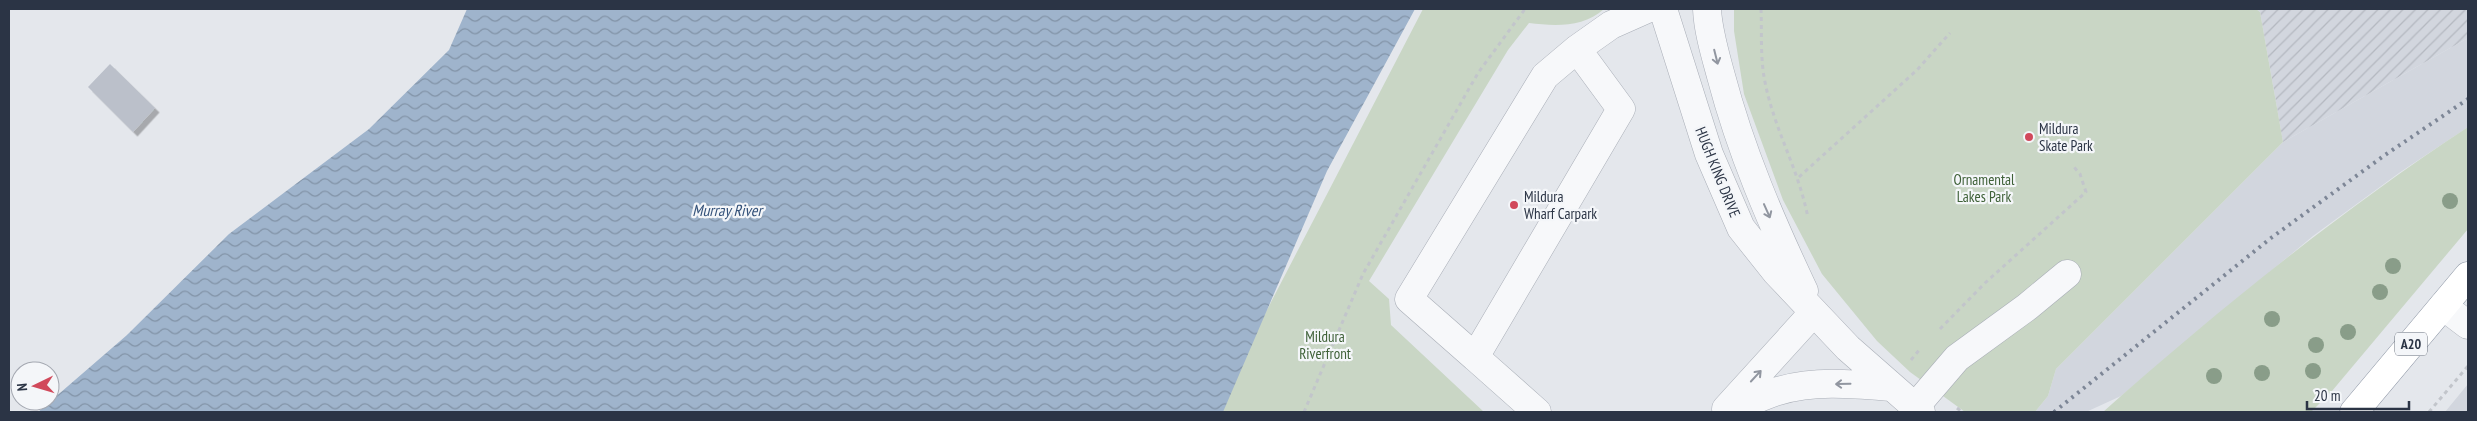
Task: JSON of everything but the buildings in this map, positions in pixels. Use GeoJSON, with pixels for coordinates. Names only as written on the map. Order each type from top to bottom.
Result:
{"type":"FeatureCollection","features":[{"type":"Feature","properties":{"kind":"highway","name":"A20"},"geometry":{"type":"LineString","coordinates":[[2354,412],[2468,276]]}},
{"type":"Feature","properties":{"kind":"street"},"geometry":{"type":"LineString","coordinates":[[1537,412],[1409,299],[1545,76],[1577,49],[1611,25],[1647,9]]}},
{"type":"Feature","properties":{"kind":"street","name":"HUGH KING DRIVE"},"geometry":{"type":"LineString","coordinates":[[1663,9],[1709,154],[1734,214],[1760,253],[1814,312],[1891,387],[1918,410]]}},
{"type":"Feature","properties":{"kind":"street"},"geometry":{"type":"LineString","coordinates":[[1670,35],[1708,18]]}},
{"type":"Feature","properties":{"kind":"street","name":"HUGH KING DRIVE"},"geometry":{"type":"LineString","coordinates":[[1708,18],[1726,98],[1752,175],[1814,312]]}},
{"type":"Feature","properties":{"kind":"street"},"geometry":{"type":"LineString","coordinates":[[1475,357],[1621,109],[1577,49]]}},
{"type":"Feature","properties":{"kind":"street"},"geometry":{"type":"LineString","coordinates":[[1918,410],[1932,385],[1956,358],[2067,274]]}},
{"type":"Feature","properties":{"kind":"street"},"geometry":{"type":"LineString","coordinates":[[2443,306],[2468,325]]}},
{"type":"Feature","properties":{"kind":"street"},"geometry":{"type":"LineString","coordinates":[[1722,412],[1814,312]]}},
{"type":"Feature","properties":{"kind":"street"},"geometry":{"type":"LineString","coordinates":[[1728,412],[1778,391],[1808,385],[1852,384],[1891,387]]}},
{"type":"Feature","properties":{"kind":"path"},"geometry":{"type":"LineString","coordinates":[[1304,412],[1363,274],[1478,73],[1525,9]]}},
{"type":"Feature","properties":{"kind":"path"},"geometry":{"type":"LineString","coordinates":[[1762,9],[1764,82],[1777,124],[1798,177],[1809,223]]}},
{"type":"Feature","properties":{"kind":"path"},"geometry":{"type":"LineString","coordinates":[[1798,177],[1916,70],[1950,33]]}},
{"type":"Feature","properties":{"kind":"path"},"geometry":{"type":"LineString","coordinates":[[1934,334],[1985,283],[2086,192],[2080,174],[2074,167]]}},
{"type":"Feature","properties":{"kind":"path"},"geometry":{"type":"LineString","coordinates":[[1922,347],[1907,364],[1962,412]]}},
{"type":"Feature","properties":{"kind":"path"},"geometry":{"type":"LineString","coordinates":[[2430,412],[2468,366]]}},
{"type":"Feature","properties":{"kind":"shaded area"},"geometry":{"type":"Polygon","coordinates":[[[2256,9],[2468,9],[2468,38],[2283,142],[2260,12],[2256,9]]]}},
{"type":"Feature","properties":{"kind":"shaded area"},"geometry":{"type":"Polygon","coordinates":[[[2468,38],[2468,127],[2399,173],[2313,236],[2121,396],[2086,412],[2035,412],[2048,396],[2056,369],[2283,142],[2468,38]]]}},
{"type":"Feature","properties":{"kind":"shaded area"},"geometry":{"type":"Polygon","coordinates":[[[2468,384],[2468,412],[2445,412],[2468,384]]]}},
{"type":"Feature","properties":{"kind":"green space","name":"Mildura Riverfront"},"geometry":{"type":"Polygon","coordinates":[[[1423,9],[1604,9],[1587,20],[1578,23],[1548,25],[1529,23],[1508,50],[1369,281],[1389,299],[1391,325],[1484,412],[1214,412],[1423,9]]]}},
{"type":"Feature","properties":{"kind":"green space","name":"Ornamental Lakes Park"},"geometry":{"type":"Polygon","coordinates":[[[1734,9],[2256,9],[2260,12],[2283,142],[2056,369],[2048,396],[2035,412],[1965,412],[1910,372],[1877,341],[1822,274],[1783,200],[1744,94],[1734,31],[1734,9]]]}},
{"type":"Feature","properties":{"kind":"green space"},"geometry":{"type":"Polygon","coordinates":[[[2468,127],[2468,229],[2332,391],[2311,412],[2103,412],[2190,336],[2280,263],[2420,159],[2468,127]]]}},
{"type":"Feature","properties":{"kind":"water","name":"Murray River"},"geometry":{"type":"Polygon","coordinates":[[[467,9],[1415,9],[1327,171],[1223,412],[38,412],[60,411],[60,393],[127,335],[229,234],[369,129],[449,50],[467,9]]]}},
{"type":"Feature","properties":{"kind":"railway"},"geometry":{"type":"LineString","coordinates":[[2054,412],[2271,238],[2385,155],[2468,99]]}},
{"type":"Feature","properties":{"kind":"place","name":"Mildura Skate Park"},"geometry":{"type":"Point","coordinates":[2029,137]}},
{"type":"Feature","properties":{"kind":"place","name":"Mildura Wharf Carpark"},"geometry":{"type":"Point","coordinates":[1514,205]}}]}
